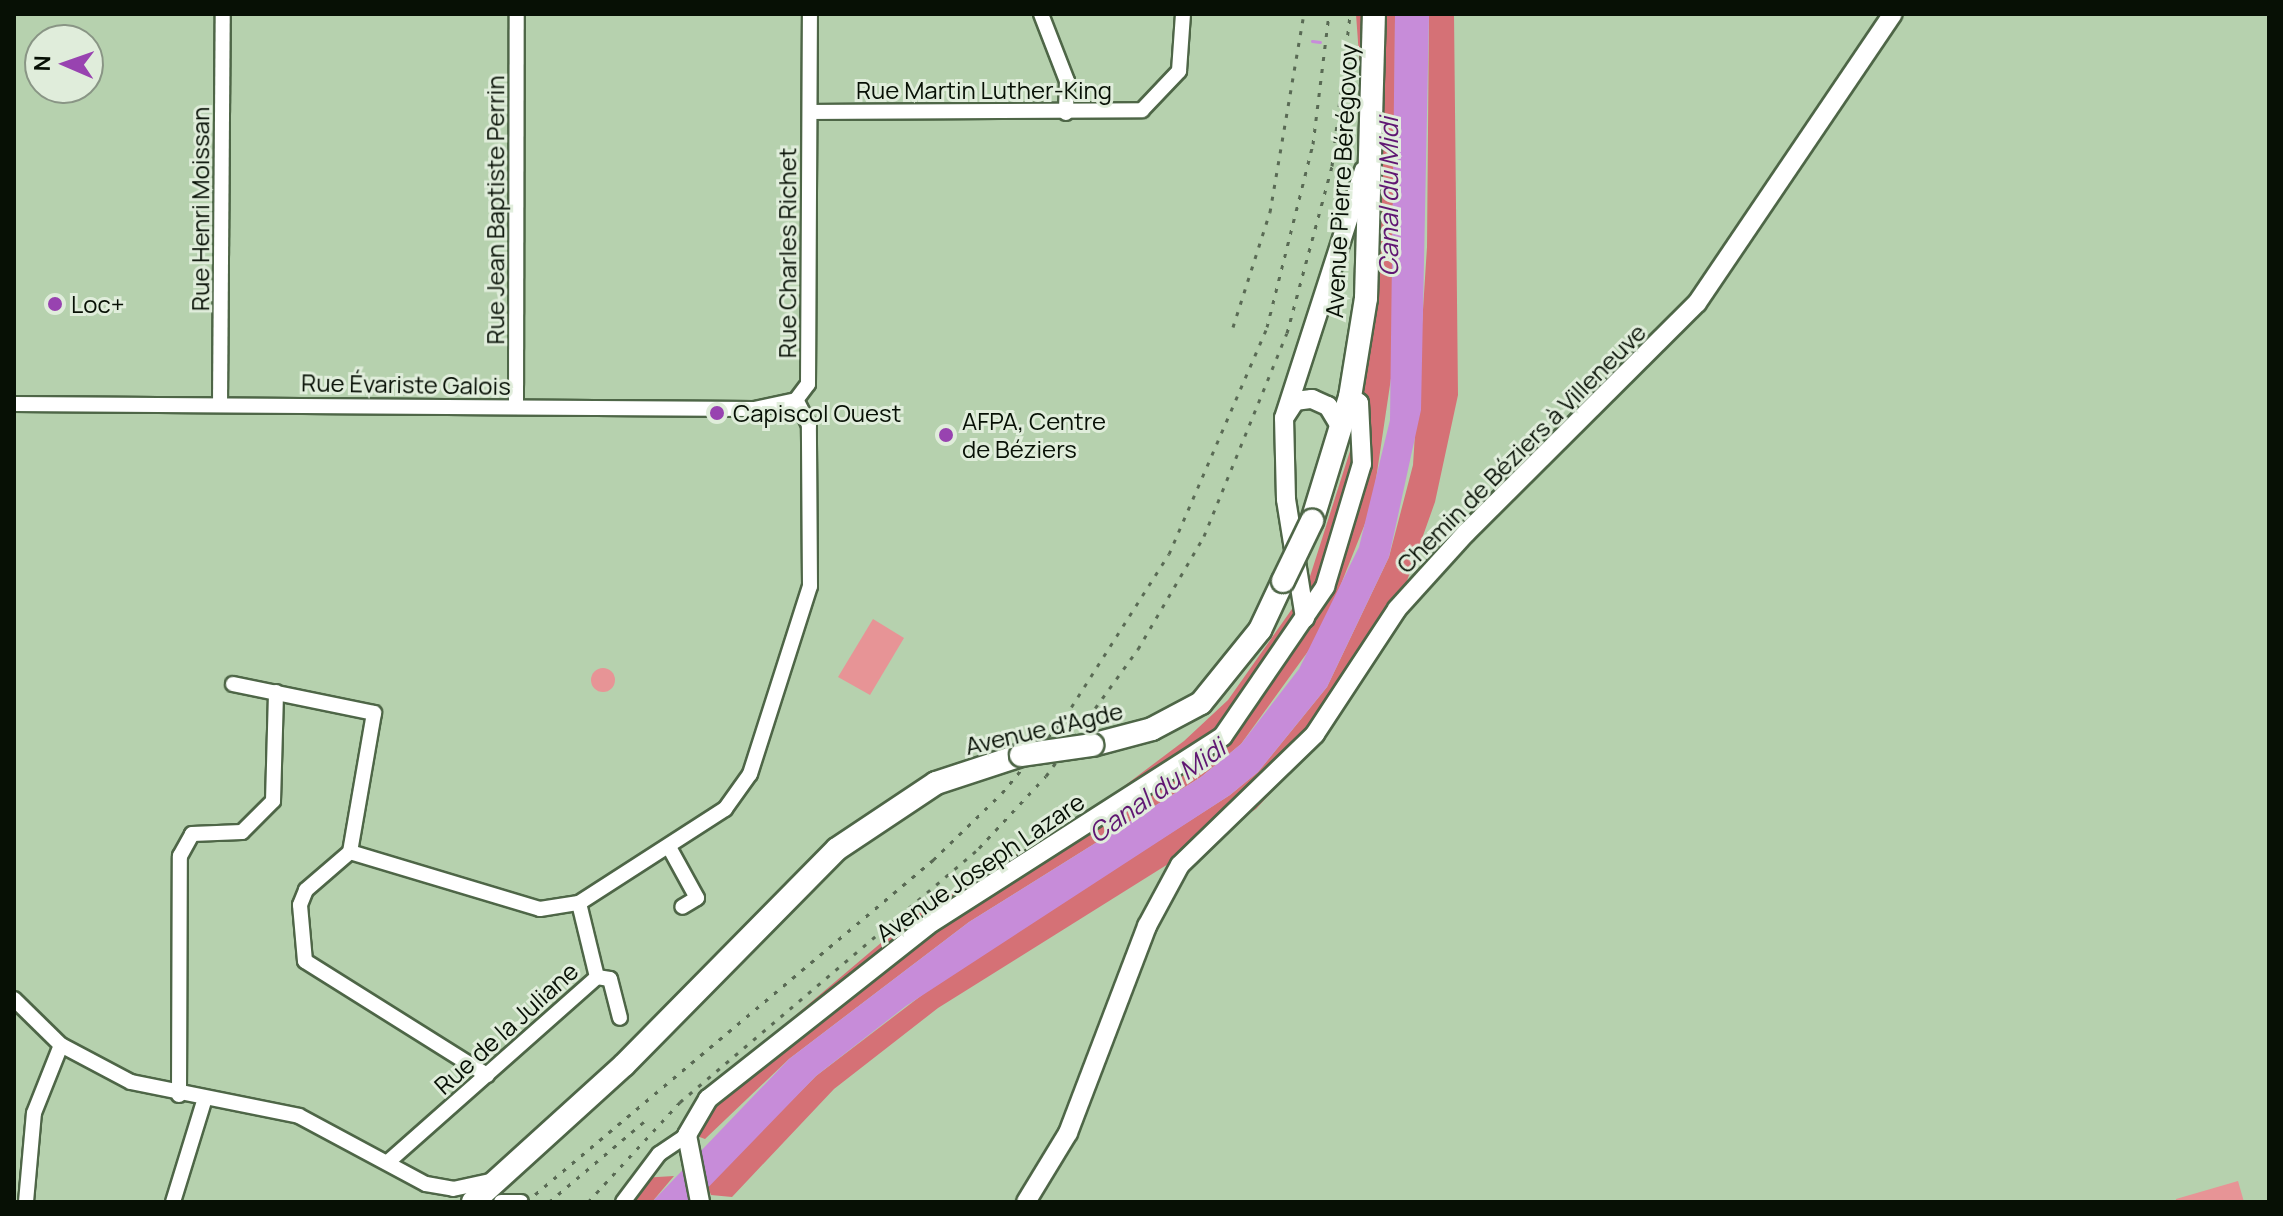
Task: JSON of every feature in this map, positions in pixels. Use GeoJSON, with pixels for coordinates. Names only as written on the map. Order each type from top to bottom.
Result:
{"type":"FeatureCollection","features":[{"type":"Feature","properties":{"kind":"main road","name":"Avenue Pierre Bérégovoy"},"geometry":{"type":"LineString","coordinates":[[1350,397],[1366,298],[1374,14]]}},
{"type":"Feature","properties":{"kind":"main road","name":"Chemin de Béziers à Villeneuve"},"geometry":{"type":"LineString","coordinates":[[1026,1202],[1068,1133],[1147,926],[1180,865],[1315,734],[1397,609],[1466,533],[1697,303],[1893,14]]}},
{"type":"Feature","properties":{"kind":"main road"},"geometry":{"type":"LineString","coordinates":[[1305,618],[1286,499],[1284,418],[1362,181],[1373,101]]}},
{"type":"Feature","properties":{"kind":"main road","name":"Avenue d'Agde"},"geometry":{"type":"LineString","coordinates":[[473,1202],[624,1065],[837,849],[936,783],[1021,755],[1092,745],[1152,729],[1201,703],[1260,630],[1312,521],[1350,397]]}},
{"type":"Feature","properties":{"kind":"main road","name":"Avenue Joseph Lazare"},"geometry":{"type":"LineString","coordinates":[[687,1142],[708,1099],[928,925],[1223,736],[1325,587],[1362,464],[1359,403],[1350,397]]}},
{"type":"Feature","properties":{"kind":"main road"},"geometry":{"type":"LineString","coordinates":[[1284,418],[1295,401],[1312,399],[1328,406],[1341,428]]}},
{"type":"Feature","properties":{"kind":"main road"},"geometry":{"type":"LineString","coordinates":[[687,1142],[700,1202]]}},
{"type":"Feature","properties":{"kind":"street","name":"Rue Henri Moissan"},"geometry":{"type":"LineString","coordinates":[[220,404],[223,14]]}},
{"type":"Feature","properties":{"kind":"street","name":"Rue Jean Baptiste Perrin"},"geometry":{"type":"LineString","coordinates":[[516,407],[517,14]]}},
{"type":"Feature","properties":{"kind":"street","name":"Rue Charles Richet"},"geometry":{"type":"LineString","coordinates":[[796,400],[808,384],[810,14]]}},
{"type":"Feature","properties":{"kind":"street"},"geometry":{"type":"LineString","coordinates":[[1041,14],[1067,81],[1066,113]]}},
{"type":"Feature","properties":{"kind":"street","name":"Rue Martin Luther-King"},"geometry":{"type":"LineString","coordinates":[[810,112],[1130,112],[1164,94],[1179,71],[1183,14]]}},
{"type":"Feature","properties":{"kind":"street","name":"Rue Évariste Galois"},"geometry":{"type":"LineString","coordinates":[[14,404],[754,409],[796,400]]}},
{"type":"Feature","properties":{"kind":"street"},"geometry":{"type":"LineString","coordinates":[[350,852],[540,909],[579,903],[669,847],[739,792],[810,586],[809,425],[796,400]]}},
{"type":"Feature","properties":{"kind":"street"},"geometry":{"type":"LineString","coordinates":[[233,684],[374,713],[350,852],[306,890],[300,905],[305,961],[487,1075]]}},
{"type":"Feature","properties":{"kind":"street"},"geometry":{"type":"LineString","coordinates":[[179,1095],[182,848],[192,834],[242,832],[273,801],[276,692]]}},
{"type":"Feature","properties":{"kind":"street"},"geometry":{"type":"LineString","coordinates":[[669,847],[697,898],[682,907]]}},
{"type":"Feature","properties":{"kind":"street","name":"Rue de la Juliane"},"geometry":{"type":"LineString","coordinates":[[388,1162],[597,977],[579,903]]}},
{"type":"Feature","properties":{"kind":"street"},"geometry":{"type":"LineString","coordinates":[[597,977],[610,979],[620,1018]]}},
{"type":"Feature","properties":{"kind":"street"},"geometry":{"type":"LineString","coordinates":[[16,1002],[61,1045],[131,1082],[179,1095],[299,1116],[426,1184],[453,1189],[500,1178]]}},
{"type":"Feature","properties":{"kind":"street"},"geometry":{"type":"LineString","coordinates":[[26,1202],[34,1113],[61,1045]]}},
{"type":"Feature","properties":{"kind":"street"},"geometry":{"type":"LineString","coordinates":[[173,1202],[205,1098]]}},
{"type":"Feature","properties":{"kind":"street"},"geometry":{"type":"LineString","coordinates":[[623,1202],[659,1154],[687,1142]]}},
{"type":"Feature","properties":{"kind":"street"},"geometry":{"type":"LineString","coordinates":[[501,1202],[521,1202]]}},
{"type":"Feature","properties":{"kind":"shaded area"},"geometry":{"type":"Polygon","coordinates":[[[1356,14],[1395,14],[1394,358],[1372,506],[1322,632],[1241,744],[1201,777],[969,922],[789,1059],[705,1139],[694,1135],[731,1070],[908,920],[1103,802],[1184,741],[1228,700],[1306,589],[1357,429],[1373,101],[1360,70],[1356,14]]]}},
{"type":"Feature","properties":{"kind":"shaded area"},"geometry":{"type":"Polygon","coordinates":[[[1395,14],[1429,14],[1421,410],[1389,557],[1327,687],[1258,772],[1230,795],[906,1006],[816,1076],[694,1202],[652,1202],[789,1059],[969,922],[1201,777],[1241,744],[1299,669],[1359,547],[1390,420],[1395,14]]]}},
{"type":"Feature","properties":{"kind":"shaded area"},"geometry":{"type":"Polygon","coordinates":[[[1429,14],[1454,14],[1458,395],[1435,502],[1387,637],[1335,723],[1256,809],[938,1008],[834,1089],[732,1197],[711,1195],[707,1185],[816,1076],[943,979],[1230,795],[1258,772],[1327,687],[1389,557],[1413,465],[1427,247],[1429,14]]]}},
{"type":"Feature","properties":{"kind":"shaded area"},"geometry":{"type":"Polygon","coordinates":[[[873,619],[904,638],[870,695],[838,677],[873,619]]]}},
{"type":"Feature","properties":{"kind":"shaded area"},"geometry":{"type":"Polygon","coordinates":[[[598,668],[608,668],[615,675],[615,685],[608,692],[598,692],[591,685],[591,675],[598,668]]]}},
{"type":"Feature","properties":{"kind":"shaded area"},"geometry":{"type":"Polygon","coordinates":[[[674,1176],[652,1202],[623,1202],[641,1178],[674,1176]]]}},
{"type":"Feature","properties":{"kind":"shaded area"},"geometry":{"type":"Polygon","coordinates":[[[2238,1181],[2244,1202],[2176,1202],[2176,1199],[2238,1181]]]}},
{"type":"Feature","properties":{"kind":"waterway"},"geometry":{"type":"LineString","coordinates":[[1312,41],[1320,42]]}},
{"type":"Feature","properties":{"kind":"railway"},"geometry":{"type":"LineString","coordinates":[[1233,327],[1270,212],[1304,14]]}},
{"type":"Feature","properties":{"kind":"railway"},"geometry":{"type":"LineString","coordinates":[[526,1202],[933,860],[1002,793],[1065,717],[1169,554],[1267,327],[1313,144],[1329,14]]}},
{"type":"Feature","properties":{"kind":"railway"},"geometry":{"type":"LineString","coordinates":[[588,1202],[680,1102],[979,848],[1046,776],[1138,649],[1204,536],[1287,333],[1332,166],[1350,14]]}},
{"type":"Feature","properties":{"kind":"railway"},"geometry":{"type":"LineString","coordinates":[[549,1202],[645,1121]]}},
{"type":"Feature","properties":{"kind":"place","name":"Loc+"},"geometry":{"type":"Point","coordinates":[55,304]}},
{"type":"Feature","properties":{"kind":"place","name":"Capiscol Ouest"},"geometry":{"type":"Point","coordinates":[717,413]}},
{"type":"Feature","properties":{"kind":"place","name":"AFPA, Centre de Béziers"},"geometry":{"type":"Point","coordinates":[946,435]}},
{"type":"Feature","properties":{"kind":"water label","name":"Canal du Midi"},"geometry":{"type":"Point","coordinates":[1389,197]}},
{"type":"Feature","properties":{"kind":"water label","name":"Canal du Midi"},"geometry":{"type":"Point","coordinates":[1157,791]}}]}
